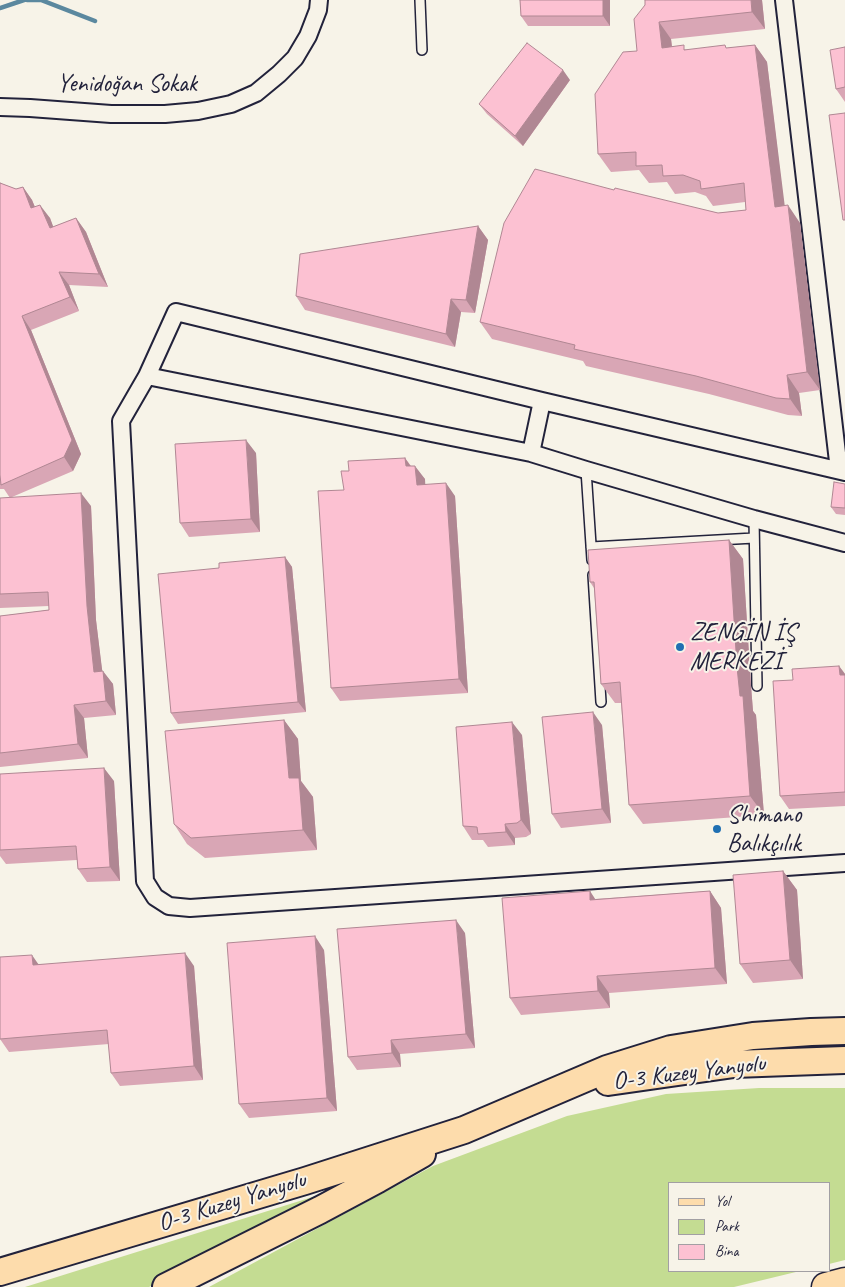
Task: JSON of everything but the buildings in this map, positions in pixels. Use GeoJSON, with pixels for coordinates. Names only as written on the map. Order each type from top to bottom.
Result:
{"type":"FeatureCollection","features":[{"type":"Feature","properties":{"kind":"highway"},"geometry":{"type":"LineString","coordinates":[[826,1287],[845,1282]]}},
{"type":"Feature","properties":{"kind":"main road"},"geometry":{"type":"LineString","coordinates":[[166,1287],[328,1206],[464,1130],[608,1069],[671,1049],[753,1036],[845,1031]]}},
{"type":"Feature","properties":{"kind":"main road","name":"O-3 Kuzey Yanyolu"},"geometry":{"type":"LineString","coordinates":[[535,1101],[609,1082],[734,1064],[845,1060]]}},
{"type":"Feature","properties":{"kind":"main road","name":"O-3 Kuzey Yanyolu"},"geometry":{"type":"LineString","coordinates":[[0,1272],[305,1181],[464,1130]]}},
{"type":"Feature","properties":{"kind":"street","name":"Yenidoğan Sokak"},"geometry":{"type":"LineString","coordinates":[[0,106],[111,114],[165,114],[198,111],[231,104],[256,93],[295,58],[308,36],[318,10],[319,0]]}},
{"type":"Feature","properties":{"kind":"street"},"geometry":{"type":"LineString","coordinates":[[784,0],[842,471],[542,401],[176,312],[147,376],[121,421],[146,881],[155,897],[169,906],[190,908],[845,863]]}},
{"type":"Feature","properties":{"kind":"street"},"geometry":{"type":"LineString","coordinates":[[147,376],[531,453],[754,520],[845,543]]}},
{"type":"Feature","properties":{"kind":"street"},"geometry":{"type":"LineString","coordinates":[[531,453],[542,401]]}},
{"type":"Feature","properties":{"kind":"lane"},"geometry":{"type":"LineString","coordinates":[[420,0],[422,50]]}},
{"type":"Feature","properties":{"kind":"lane"},"geometry":{"type":"LineString","coordinates":[[586,470],[601,702]]}},
{"type":"Feature","properties":{"kind":"lane"},"geometry":{"type":"LineString","coordinates":[[754,520],[757,686]]}},
{"type":"Feature","properties":{"kind":"lane"},"geometry":{"type":"LineString","coordinates":[[591,547],[754,538]]}},
{"type":"Feature","properties":{"kind":"green space"},"geometry":{"type":"Polygon","coordinates":[[[759,1088],[845,1088],[845,1260],[830,1264],[830,1182],[668,1182],[668,1272],[796,1272],[734,1287],[209,1287],[433,1166],[567,1116],[666,1094],[759,1088]]]}},
{"type":"Feature","properties":{"kind":"green space"},"geometry":{"type":"Polygon","coordinates":[[[354,1184],[149,1287],[25,1287],[354,1184]]]}},
{"type":"Feature","properties":{"kind":"waterway"},"geometry":{"type":"LineString","coordinates":[[0,8],[24,0]]}},
{"type":"Feature","properties":{"kind":"waterway"},"geometry":{"type":"LineString","coordinates":[[27,0],[41,0],[95,21]]}},
{"type":"Feature","properties":{"kind":"place","name":"ZENGİN İŞ MERKEZİ"},"geometry":{"type":"Point","coordinates":[680,647]}},
{"type":"Feature","properties":{"kind":"place","name":"Shimano Balıkçılık"},"geometry":{"type":"Point","coordinates":[717,829]}}]}
